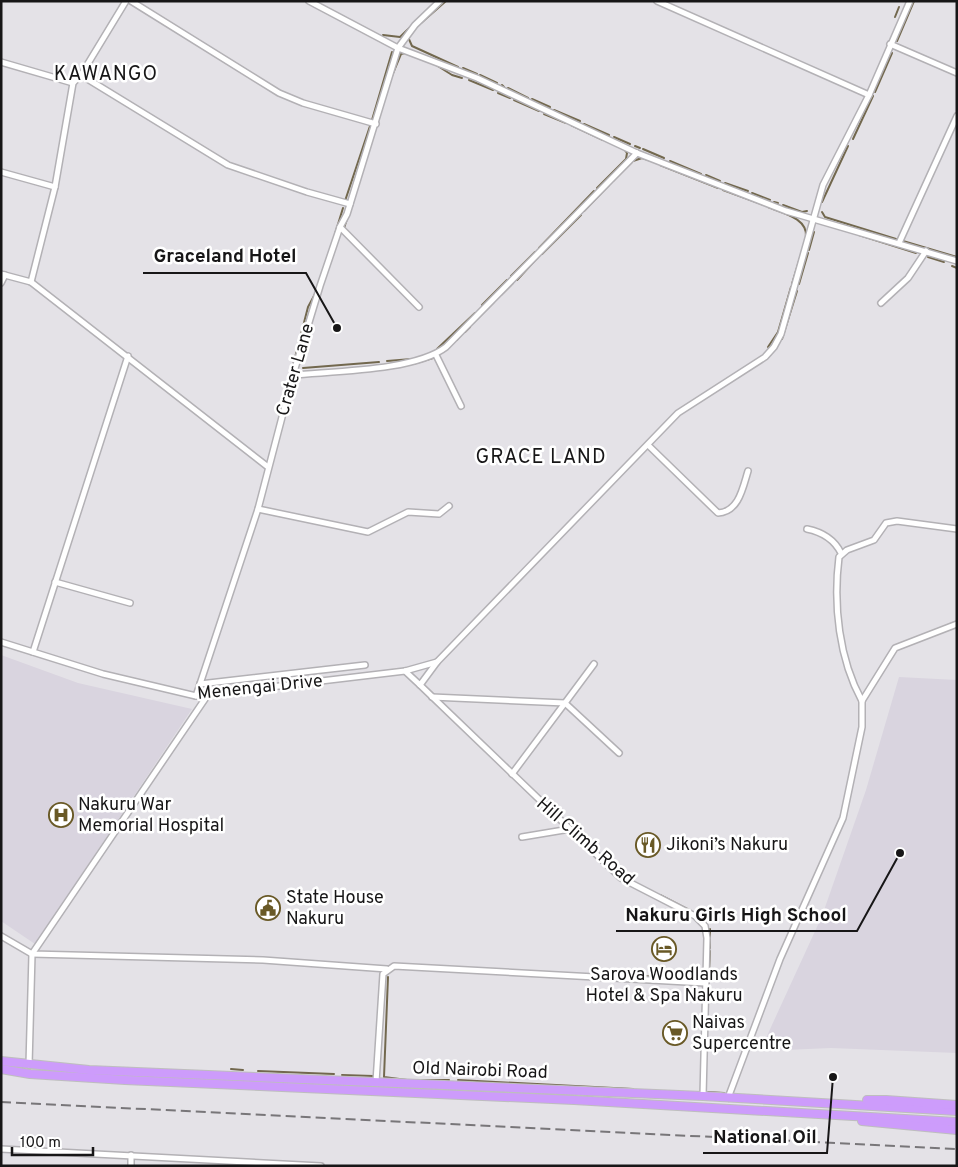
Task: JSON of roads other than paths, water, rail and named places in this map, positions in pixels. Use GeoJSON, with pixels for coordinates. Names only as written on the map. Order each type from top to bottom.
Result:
{"type":"FeatureCollection","features":[{"type":"Feature","properties":{"kind":"highway","name":"Old Nairobi Road"},"geometry":{"type":"LineString","coordinates":[[1,1061],[99,1070],[703,1096],[957,1111]]}},
{"type":"Feature","properties":{"kind":"highway","name":"Old Nairobi Road"},"geometry":{"type":"LineString","coordinates":[[1,1069],[30,1074],[116,1079],[564,1100],[957,1122]]}},
{"type":"Feature","properties":{"kind":"highway"},"geometry":{"type":"LineString","coordinates":[[840,1104],[886,1100],[957,1105]]}},
{"type":"Feature","properties":{"kind":"highway"},"geometry":{"type":"LineString","coordinates":[[840,1116],[892,1125],[957,1130]]}},
{"type":"Feature","properties":{"kind":"street"},"geometry":{"type":"LineString","coordinates":[[31,282],[55,187],[73,83],[81,75],[126,1]]}},
{"type":"Feature","properties":{"kind":"street"},"geometry":{"type":"LineString","coordinates":[[131,1],[279,93],[304,103],[376,124]]}},
{"type":"Feature","properties":{"kind":"street"},"geometry":{"type":"LineString","coordinates":[[309,1],[398,48],[477,78],[637,153],[814,220],[899,242],[957,261]]}},
{"type":"Feature","properties":{"kind":"street","name":"Crater Lane"},"geometry":{"type":"LineString","coordinates":[[196,696],[258,509],[293,375],[340,227],[350,204],[376,124],[398,48],[415,25],[440,1]]}},
{"type":"Feature","properties":{"kind":"street"},"geometry":{"type":"LineString","coordinates":[[657,1],[869,95]]}},
{"type":"Feature","properties":{"kind":"street"},"geometry":{"type":"LineString","coordinates":[[420,685],[437,662],[678,413],[765,357],[774,347],[781,334],[824,185],[869,95],[910,1]]}},
{"type":"Feature","properties":{"kind":"street"},"geometry":{"type":"LineString","coordinates":[[890,44],[957,73]]}},
{"type":"Feature","properties":{"kind":"street"},"geometry":{"type":"LineString","coordinates":[[1,62],[73,83]]}},
{"type":"Feature","properties":{"kind":"street"},"geometry":{"type":"LineString","coordinates":[[81,75],[228,165],[307,192],[350,204]]}},
{"type":"Feature","properties":{"kind":"street"},"geometry":{"type":"LineString","coordinates":[[899,242],[957,116]]}},
{"type":"Feature","properties":{"kind":"street"},"geometry":{"type":"LineString","coordinates":[[293,375],[377,367],[426,359],[436,354],[446,347],[637,153]]}},
{"type":"Feature","properties":{"kind":"street"},"geometry":{"type":"LineString","coordinates":[[1,172],[55,187]]}},
{"type":"Feature","properties":{"kind":"street"},"geometry":{"type":"LineString","coordinates":[[340,227],[420,307]]}},
{"type":"Feature","properties":{"kind":"street"},"geometry":{"type":"LineString","coordinates":[[881,303],[908,278],[926,251]]}},
{"type":"Feature","properties":{"kind":"street"},"geometry":{"type":"LineString","coordinates":[[1,283],[3,274],[31,282],[268,467]]}},
{"type":"Feature","properties":{"kind":"street"},"geometry":{"type":"LineString","coordinates":[[436,354],[461,406]]}},
{"type":"Feature","properties":{"kind":"street"},"geometry":{"type":"LineString","coordinates":[[33,652],[128,356]]}},
{"type":"Feature","properties":{"kind":"street"},"geometry":{"type":"LineString","coordinates":[[648,445],[718,513],[726,511],[736,503],[748,471]]}},
{"type":"Feature","properties":{"kind":"street"},"geometry":{"type":"LineString","coordinates":[[258,509],[368,532],[408,512],[439,514],[449,506]]}},
{"type":"Feature","properties":{"kind":"street"},"geometry":{"type":"LineString","coordinates":[[841,553],[874,540],[886,523],[897,521],[957,529]]}},
{"type":"Feature","properties":{"kind":"street"},"geometry":{"type":"LineString","coordinates":[[728,1098],[777,966],[843,818],[862,727],[862,701],[851,682],[838,623],[836,586],[841,553],[838,546],[824,534],[807,529]]}},
{"type":"Feature","properties":{"kind":"street"},"geometry":{"type":"LineString","coordinates":[[55,582],[130,603]]}},
{"type":"Feature","properties":{"kind":"street"},"geometry":{"type":"LineString","coordinates":[[862,701],[895,648],[957,624]]}},
{"type":"Feature","properties":{"kind":"street","name":"Menengai Drive"},"geometry":{"type":"LineString","coordinates":[[1,642],[103,674],[196,696],[405,671],[437,662]]}},
{"type":"Feature","properties":{"kind":"street"},"geometry":{"type":"LineString","coordinates":[[512,774],[594,664]]}},
{"type":"Feature","properties":{"kind":"street"},"geometry":{"type":"LineString","coordinates":[[200,684],[365,665]]}},
{"type":"Feature","properties":{"kind":"street","name":"Hill Climb Road"},"geometry":{"type":"LineString","coordinates":[[405,671],[625,881],[702,921],[706,930],[703,1096]]}},
{"type":"Feature","properties":{"kind":"street"},"geometry":{"type":"LineString","coordinates":[[29,1065],[32,954],[207,696]]}},
{"type":"Feature","properties":{"kind":"street"},"geometry":{"type":"LineString","coordinates":[[432,697],[565,703],[619,753]]}},
{"type":"Feature","properties":{"kind":"street"},"geometry":{"type":"LineString","coordinates":[[522,837],[570,829]]}},
{"type":"Feature","properties":{"kind":"street"},"geometry":{"type":"LineString","coordinates":[[1,936],[32,954],[263,960],[387,969],[394,966],[705,983]]}},
{"type":"Feature","properties":{"kind":"street"},"geometry":{"type":"LineString","coordinates":[[376,1082],[383,974],[387,969]]}},
{"type":"Feature","properties":{"kind":"street"},"geometry":{"type":"LineString","coordinates":[[1,1148],[131,1155],[245,1164],[321,1166]]}},
{"type":"Feature","properties":{"kind":"street"},"geometry":{"type":"LineString","coordinates":[[130,1166],[131,1155]]}},
{"type":"Feature","properties":{"kind":"waterway"},"geometry":{"type":"LineString","coordinates":[[421,23],[446,1]]}},
{"type":"Feature","properties":{"kind":"waterway"},"geometry":{"type":"LineString","coordinates":[[897,41],[914,1]]}},
{"type":"Feature","properties":{"kind":"waterway"},"geometry":{"type":"LineString","coordinates":[[383,35],[400,37],[433,5]]}},
{"type":"Feature","properties":{"kind":"waterway"},"geometry":{"type":"LineString","coordinates":[[895,17],[899,7]]}},
{"type":"Feature","properties":{"kind":"waterway"},"geometry":{"type":"LineString","coordinates":[[408,37],[412,46],[458,67]]}},
{"type":"Feature","properties":{"kind":"waterway"},"geometry":{"type":"LineString","coordinates":[[372,120],[392,52]]}},
{"type":"Feature","properties":{"kind":"waterway"},"geometry":{"type":"LineString","coordinates":[[391,78],[401,54],[405,53]]}},
{"type":"Feature","properties":{"kind":"waterway"},"geometry":{"type":"LineString","coordinates":[[875,92],[892,53]]}},
{"type":"Feature","properties":{"kind":"waterway"},"geometry":{"type":"LineString","coordinates":[[433,63],[452,75],[462,78]]}},
{"type":"Feature","properties":{"kind":"waterway"},"geometry":{"type":"LineString","coordinates":[[463,68],[477,74]]}},
{"type":"Feature","properties":{"kind":"waterway"},"geometry":{"type":"LineString","coordinates":[[480,75],[497,83]]}},
{"type":"Feature","properties":{"kind":"waterway"},"geometry":{"type":"LineString","coordinates":[[469,80],[493,90]]}},
{"type":"Feature","properties":{"kind":"waterway"},"geometry":{"type":"LineString","coordinates":[[508,88],[528,98]]}},
{"type":"Feature","properties":{"kind":"waterway"},"geometry":{"type":"LineString","coordinates":[[498,93],[510,98]]}},
{"type":"Feature","properties":{"kind":"waterway"},"geometry":{"type":"LineString","coordinates":[[853,139],[873,96]]}},
{"type":"Feature","properties":{"kind":"waterway"},"geometry":{"type":"LineString","coordinates":[[532,99],[550,107]]}},
{"type":"Feature","properties":{"kind":"waterway"},"geometry":{"type":"LineString","coordinates":[[514,100],[539,111]]}},
{"type":"Feature","properties":{"kind":"waterway"},"geometry":{"type":"LineString","coordinates":[[554,110],[580,121]]}},
{"type":"Feature","properties":{"kind":"waterway"},"geometry":{"type":"LineString","coordinates":[[544,114],[566,123]]}},
{"type":"Feature","properties":{"kind":"waterway"},"geometry":{"type":"LineString","coordinates":[[584,124],[609,135]]}},
{"type":"Feature","properties":{"kind":"waterway"},"geometry":{"type":"LineString","coordinates":[[571,125],[603,140]]}},
{"type":"Feature","properties":{"kind":"waterway"},"geometry":{"type":"LineString","coordinates":[[345,201],[370,126]]}},
{"type":"Feature","properties":{"kind":"waterway"},"geometry":{"type":"LineString","coordinates":[[614,137],[630,144]]}},
{"type":"Feature","properties":{"kind":"waterway"},"geometry":{"type":"LineString","coordinates":[[635,146],[640,148]]}},
{"type":"Feature","properties":{"kind":"waterway"},"geometry":{"type":"LineString","coordinates":[[822,202],[848,146]]}},
{"type":"Feature","properties":{"kind":"waterway"},"geometry":{"type":"LineString","coordinates":[[597,188],[626,159],[627,153],[624,149]]}},
{"type":"Feature","properties":{"kind":"waterway"},"geometry":{"type":"LineString","coordinates":[[643,149],[664,158]]}},
{"type":"Feature","properties":{"kind":"waterway"},"geometry":{"type":"LineString","coordinates":[[633,161],[642,158],[655,162]]}},
{"type":"Feature","properties":{"kind":"waterway"},"geometry":{"type":"LineString","coordinates":[[670,161],[701,174]]}},
{"type":"Feature","properties":{"kind":"waterway"},"geometry":{"type":"LineString","coordinates":[[613,181],[632,162]]}},
{"type":"Feature","properties":{"kind":"waterway"},"geometry":{"type":"LineString","coordinates":[[660,165],[718,188]]}},
{"type":"Feature","properties":{"kind":"waterway"},"geometry":{"type":"LineString","coordinates":[[706,175],[720,181]]}},
{"type":"Feature","properties":{"kind":"waterway"},"geometry":{"type":"LineString","coordinates":[[725,183],[748,191]]}},
{"type":"Feature","properties":{"kind":"waterway"},"geometry":{"type":"LineString","coordinates":[[584,211],[609,185]]}},
{"type":"Feature","properties":{"kind":"waterway"},"geometry":{"type":"LineString","coordinates":[[723,190],[764,205]]}},
{"type":"Feature","properties":{"kind":"waterway"},"geometry":{"type":"LineString","coordinates":[[539,248],[594,191]]}},
{"type":"Feature","properties":{"kind":"waterway"},"geometry":{"type":"LineString","coordinates":[[752,193],[770,200]]}},
{"type":"Feature","properties":{"kind":"waterway"},"geometry":{"type":"LineString","coordinates":[[774,202],[778,203]]}},
{"type":"Feature","properties":{"kind":"waterway"},"geometry":{"type":"LineString","coordinates":[[783,205],[802,212],[807,211]]}},
{"type":"Feature","properties":{"kind":"waterway"},"geometry":{"type":"LineString","coordinates":[[768,207],[799,221],[806,231],[806,237]]}},
{"type":"Feature","properties":{"kind":"waterway"},"geometry":{"type":"LineString","coordinates":[[335,234],[343,208]]}},
{"type":"Feature","properties":{"kind":"waterway"},"geometry":{"type":"LineString","coordinates":[[822,212],[825,217],[896,239]]}},
{"type":"Feature","properties":{"kind":"waterway"},"geometry":{"type":"LineString","coordinates":[[542,254],[581,215]]}},
{"type":"Feature","properties":{"kind":"waterway"},"geometry":{"type":"LineString","coordinates":[[344,228],[348,216]]}},
{"type":"Feature","properties":{"kind":"waterway"},"geometry":{"type":"LineString","coordinates":[[809,250],[814,232]]}},
{"type":"Feature","properties":{"kind":"waterway"},"geometry":{"type":"LineString","coordinates":[[859,235],[916,253]]}},
{"type":"Feature","properties":{"kind":"waterway"},"geometry":{"type":"LineString","coordinates":[[903,241],[957,257]]}},
{"type":"Feature","properties":{"kind":"waterway"},"geometry":{"type":"LineString","coordinates":[[792,284],[803,248]]}},
{"type":"Feature","properties":{"kind":"waterway"},"geometry":{"type":"LineString","coordinates":[[511,276],[535,252]]}},
{"type":"Feature","properties":{"kind":"waterway"},"geometry":{"type":"LineString","coordinates":[[799,284],[808,253]]}},
{"type":"Feature","properties":{"kind":"waterway"},"geometry":{"type":"LineString","coordinates":[[517,280],[538,257]]}},
{"type":"Feature","properties":{"kind":"waterway"},"geometry":{"type":"LineString","coordinates":[[928,257],[944,262]]}},
{"type":"Feature","properties":{"kind":"waterway"},"geometry":{"type":"LineString","coordinates":[[952,266],[957,268]]}},
{"type":"Feature","properties":{"kind":"waterway"},"geometry":{"type":"LineString","coordinates":[[482,305],[507,280]]}},
{"type":"Feature","properties":{"kind":"waterway"},"geometry":{"type":"LineString","coordinates":[[501,295],[513,283]]}},
{"type":"Feature","properties":{"kind":"waterway"},"geometry":{"type":"LineString","coordinates":[[768,347],[778,332],[791,287]]}},
{"type":"Feature","properties":{"kind":"waterway"},"geometry":{"type":"LineString","coordinates":[[782,339],[797,291]]}},
{"type":"Feature","properties":{"kind":"waterway"},"geometry":{"type":"LineString","coordinates":[[287,389],[308,307],[315,294]]}},
{"type":"Feature","properties":{"kind":"waterway"},"geometry":{"type":"LineString","coordinates":[[473,323],[494,302]]}},
{"type":"Feature","properties":{"kind":"waterway"},"geometry":{"type":"LineString","coordinates":[[437,349],[475,313]]}},
{"type":"Feature","properties":{"kind":"waterway"},"geometry":{"type":"LineString","coordinates":[[465,332],[470,327]]}},
{"type":"Feature","properties":{"kind":"waterway"},"geometry":{"type":"LineString","coordinates":[[457,340],[461,335]]}},
{"type":"Feature","properties":{"kind":"waterway"},"geometry":{"type":"LineString","coordinates":[[413,364],[433,358]]}},
{"type":"Feature","properties":{"kind":"waterway"},"geometry":{"type":"LineString","coordinates":[[387,361],[412,359]]}},
{"type":"Feature","properties":{"kind":"waterway"},"geometry":{"type":"LineString","coordinates":[[303,368],[379,362]]}},
{"type":"Feature","properties":{"kind":"waterway"},"geometry":{"type":"LineString","coordinates":[[660,895],[691,911]]}},
{"type":"Feature","properties":{"kind":"waterway"},"geometry":{"type":"LineString","coordinates":[[695,914],[710,922]]}},
{"type":"Feature","properties":{"kind":"waterway"},"geometry":{"type":"LineString","coordinates":[[710,929],[710,948]]}},
{"type":"Feature","properties":{"kind":"waterway"},"geometry":{"type":"LineString","coordinates":[[708,991],[710,951]]}},
{"type":"Feature","properties":{"kind":"waterway"},"geometry":{"type":"LineString","coordinates":[[599,973],[625,975]]}},
{"type":"Feature","properties":{"kind":"waterway"},"geometry":{"type":"LineString","coordinates":[[635,975],[653,977]]}},
{"type":"Feature","properties":{"kind":"waterway"},"geometry":{"type":"LineString","coordinates":[[388,977],[384,1077],[407,1080],[449,1080]]}},
{"type":"Feature","properties":{"kind":"waterway"},"geometry":{"type":"LineString","coordinates":[[671,977],[697,980]]}},
{"type":"Feature","properties":{"kind":"waterway"},"geometry":{"type":"LineString","coordinates":[[231,1069],[243,1070]]}},
{"type":"Feature","properties":{"kind":"waterway"},"geometry":{"type":"LineString","coordinates":[[258,1071],[334,1074]]}},
{"type":"Feature","properties":{"kind":"waterway"},"geometry":{"type":"LineString","coordinates":[[342,1075],[373,1076]]}},
{"type":"Feature","properties":{"kind":"waterway"},"geometry":{"type":"LineString","coordinates":[[458,1080],[633,1089]]}},
{"type":"Feature","properties":{"kind":"waterway"},"geometry":{"type":"LineString","coordinates":[[708,1092],[724,1093]]}},
{"type":"Feature","properties":{"kind":"railway"},"geometry":{"type":"LineString","coordinates":[[1,1102],[957,1149]]}},
{"type":"Feature","properties":{"kind":"place","name":"Graceland Hotel"},"geometry":{"type":"Point","coordinates":[337,328]}},
{"type":"Feature","properties":{"kind":"place","name":"Nakuru War Memorial Hospital"},"geometry":{"type":"Point","coordinates":[61,815]}},
{"type":"Feature","properties":{"kind":"place","name":"Jikoni’s Nakuru"},"geometry":{"type":"Point","coordinates":[648,845]}},
{"type":"Feature","properties":{"kind":"place","name":"Nakuru Girls High School"},"geometry":{"type":"Point","coordinates":[900,853]}},
{"type":"Feature","properties":{"kind":"place","name":"State House Nakuru"},"geometry":{"type":"Point","coordinates":[268,908]}},
{"type":"Feature","properties":{"kind":"place","name":"Sarova Woodlands Hotel & Spa Nakuru"},"geometry":{"type":"Point","coordinates":[664,949]}},
{"type":"Feature","properties":{"kind":"place","name":"Naivas Supercentre"},"geometry":{"type":"Point","coordinates":[675,1033]}},
{"type":"Feature","properties":{"kind":"place","name":"National Oil"},"geometry":{"type":"Point","coordinates":[833,1077]}},
{"type":"Feature","properties":{"kind":"district","name":"KAWANGO"},"geometry":{"type":"Point","coordinates":[106,75]}},
{"type":"Feature","properties":{"kind":"district","name":"GRACE LAND"},"geometry":{"type":"Point","coordinates":[541,458]}}]}
